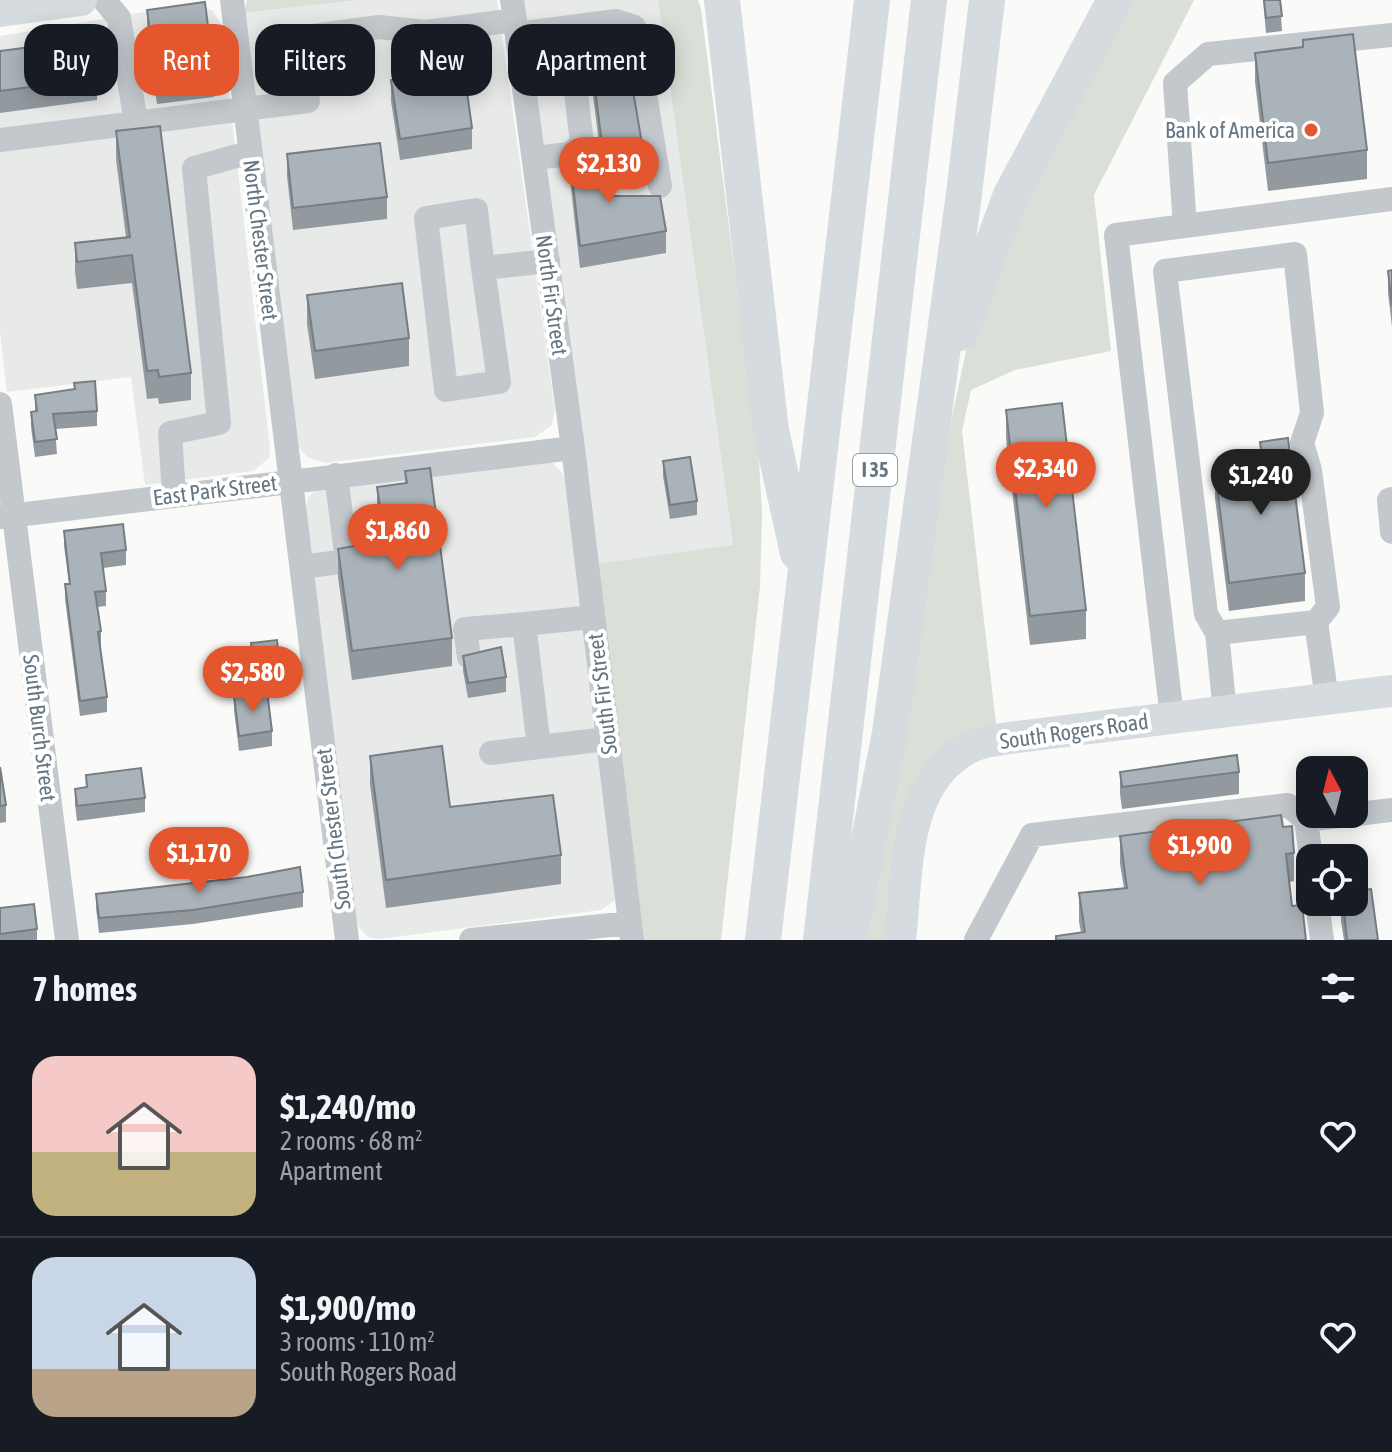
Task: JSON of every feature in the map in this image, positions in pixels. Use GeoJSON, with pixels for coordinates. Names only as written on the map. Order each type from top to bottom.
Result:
{"type":"FeatureCollection","features":[{"type":"Feature","properties":{"kind":"highway"},"geometry":{"type":"LineString","coordinates":[[722,0],[771,431],[804,581]]}},
{"type":"Feature","properties":{"kind":"highway"},"geometry":{"type":"LineString","coordinates":[[763,940],[872,0]]}},
{"type":"Feature","properties":{"kind":"highway","name":"I 35"},"geometry":{"type":"LineString","coordinates":[[821,940],[929,0]]}},
{"type":"Feature","properties":{"kind":"highway"},"geometry":{"type":"LineString","coordinates":[[849,940],[890,733],[987,0]]}},
{"type":"Feature","properties":{"kind":"highway"},"geometry":{"type":"LineString","coordinates":[[939,378],[958,338],[1011,195],[1115,0]]}},
{"type":"Feature","properties":{"kind":"main road"},"geometry":{"type":"LineString","coordinates":[[0,11],[81,0]]}},
{"type":"Feature","properties":{"kind":"main road","name":"South Rogers Road"},"geometry":{"type":"LineString","coordinates":[[900,940],[914,818],[932,779],[945,764],[974,746],[1009,738],[1392,691]]}},
{"type":"Feature","properties":{"kind":"street"},"geometry":{"type":"LineString","coordinates":[[104,0],[119,18],[136,123]]}},
{"type":"Feature","properties":{"kind":"street","name":"North Chester Street"},"geometry":{"type":"LineString","coordinates":[[232,0],[291,481]]}},
{"type":"Feature","properties":{"kind":"street"},"geometry":{"type":"LineString","coordinates":[[0,140],[308,101],[298,38],[379,27],[426,32],[514,18],[616,21],[625,24]]}},
{"type":"Feature","properties":{"kind":"street"},"geometry":{"type":"LineString","coordinates":[[1185,226],[1175,83],[1208,54],[1392,35]]}},
{"type":"Feature","properties":{"kind":"street","name":"North Fir Street"},"geometry":{"type":"LineString","coordinates":[[525,96],[573,448]]}},
{"type":"Feature","properties":{"kind":"street"},"geometry":{"type":"LineString","coordinates":[[534,158],[570,154],[582,143],[576,96]]}},
{"type":"Feature","properties":{"kind":"street"},"geometry":{"type":"LineString","coordinates":[[646,96],[660,186]]}},
{"type":"Feature","properties":{"kind":"street"},"geometry":{"type":"LineString","coordinates":[[174,495],[170,433],[219,423],[194,168],[251,152]]}},
{"type":"Feature","properties":{"kind":"street"},"geometry":{"type":"LineString","coordinates":[[1172,718],[1116,235],[1392,199]]}},
{"type":"Feature","properties":{"kind":"street"},"geometry":{"type":"LineString","coordinates":[[476,210],[483,268],[499,382],[446,390],[426,218],[476,210]]}},
{"type":"Feature","properties":{"kind":"street"},"geometry":{"type":"LineString","coordinates":[[1217,633],[1316,622],[1328,607],[1310,470],[1302,443],[1312,413],[1295,254],[1165,271],[1206,614],[1217,633],[1225,712]]}},
{"type":"Feature","properties":{"kind":"street"},"geometry":{"type":"LineString","coordinates":[[483,268],[548,261]]}},
{"type":"Feature","properties":{"kind":"street","name":"South Burch Street"},"geometry":{"type":"LineString","coordinates":[[0,404],[7,516],[67,940]]}},
{"type":"Feature","properties":{"kind":"street","name":"East Park Street"},"geometry":{"type":"LineString","coordinates":[[7,516],[573,448]]}},
{"type":"Feature","properties":{"kind":"street","name":"South Fir Street"},"geometry":{"type":"LineString","coordinates":[[573,448],[631,931]]}},
{"type":"Feature","properties":{"kind":"street"},"geometry":{"type":"LineString","coordinates":[[302,567],[347,561],[336,475]]}},
{"type":"Feature","properties":{"kind":"street","name":"South Chester Street"},"geometry":{"type":"LineString","coordinates":[[291,481],[347,940]]}},
{"type":"Feature","properties":{"kind":"street"},"geometry":{"type":"LineString","coordinates":[[1392,499],[1389,500],[1392,532]]}},
{"type":"Feature","properties":{"kind":"street"},"geometry":{"type":"LineString","coordinates":[[469,657],[465,629],[593,617]]}},
{"type":"Feature","properties":{"kind":"street"},"geometry":{"type":"LineString","coordinates":[[1316,622],[1327,699]]}},
{"type":"Feature","properties":{"kind":"street"},"geometry":{"type":"LineString","coordinates":[[524,624],[539,747]]}},
{"type":"Feature","properties":{"kind":"street"},"geometry":{"type":"LineString","coordinates":[[491,753],[607,739]]}},
{"type":"Feature","properties":{"kind":"street"},"geometry":{"type":"LineString","coordinates":[[976,940],[1032,835],[1288,805],[1296,812]]}},
{"type":"Feature","properties":{"kind":"street"},"geometry":{"type":"LineString","coordinates":[[1368,813],[1392,810]]}},
{"type":"Feature","properties":{"kind":"street"},"geometry":{"type":"LineString","coordinates":[[1319,916],[1322,940]]}},
{"type":"Feature","properties":{"kind":"street"},"geometry":{"type":"LineString","coordinates":[[471,940],[631,931]]}},
{"type":"Feature","properties":{"kind":"shaded area"},"geometry":{"type":"Polygon","coordinates":[[[247,0],[359,0],[244,13],[247,0]]]}},
{"type":"Feature","properties":{"kind":"shaded area"},"geometry":{"type":"Polygon","coordinates":[[[359,0],[497,0],[508,96],[511,96],[555,410],[552,425],[535,437],[325,463],[307,457],[297,445],[244,13],[359,0]]]}},
{"type":"Feature","properties":{"kind":"shaded area"},"geometry":{"type":"Polygon","coordinates":[[[520,0],[658,0],[661,24],[523,24],[520,0]]]}},
{"type":"Feature","properties":{"kind":"shaded area"},"geometry":{"type":"Polygon","coordinates":[[[658,0],[698,0],[759,461],[762,513],[760,587],[721,940],[644,940],[596,564],[733,545],[671,96],[675,96],[675,24],[661,24],[658,0]]]}},
{"type":"Feature","properties":{"kind":"shaded area"},"geometry":{"type":"Polygon","coordinates":[[[1130,0],[1194,0],[1094,195],[1111,351],[1015,370],[971,390],[962,431],[996,724],[954,742],[888,940],[867,940],[945,449],[970,333],[1010,228],[1130,0]]]}},
{"type":"Feature","properties":{"kind":"shaded area"},"geometry":{"type":"Polygon","coordinates":[[[194,4],[212,10],[221,24],[134,24],[134,96],[229,96],[270,448],[269,458],[253,471],[145,485],[131,377],[7,392],[0,332],[0,36],[24,32],[24,96],[118,96],[118,24],[73,24],[194,4]]]}},
{"type":"Feature","properties":{"kind":"shaded area"},"geometry":{"type":"Polygon","coordinates":[[[533,96],[671,96],[733,546],[596,564],[533,96]]]}},
{"type":"Feature","properties":{"kind":"shaded area"},"geometry":{"type":"Polygon","coordinates":[[[551,461],[563,474],[566,484],[615,900],[601,910],[379,939],[368,937],[357,925],[305,512],[308,498],[315,490],[551,461]]]}},
{"type":"Feature","properties":{"kind":"building"},"geometry":{"type":"Polygon","coordinates":[[[1264,0],[1280,0],[1282,16],[1266,18],[1264,0]]]}},
{"type":"Feature","properties":{"kind":"building"},"geometry":{"type":"Polygon","coordinates":[[[205,2],[208,24],[149,24],[147,10],[205,2]]]}},
{"type":"Feature","properties":{"kind":"building","name":"Bank of America"},"geometry":{"type":"Polygon","coordinates":[[[1353,34],[1367,150],[1268,163],[1255,53],[1303,47],[1303,40],[1353,34]]]}},
{"type":"Feature","properties":{"kind":"building"},"geometry":{"type":"Polygon","coordinates":[[[24,48],[24,88],[0,91],[0,51],[24,48]]]}},
{"type":"Feature","properties":{"kind":"building"},"geometry":{"type":"Polygon","coordinates":[[[393,96],[468,96],[472,128],[400,139],[393,96]]]}},
{"type":"Feature","properties":{"kind":"building"},"geometry":{"type":"Polygon","coordinates":[[[596,96],[634,96],[641,138],[602,144],[596,96]]]}},
{"type":"Feature","properties":{"kind":"building"},"geometry":{"type":"Polygon","coordinates":[[[160,126],[191,373],[159,377],[158,370],[147,371],[132,255],[77,262],[75,243],[130,237],[116,131],[160,126]]]}},
{"type":"Feature","properties":{"kind":"building"},"geometry":{"type":"Polygon","coordinates":[[[380,143],[387,197],[293,208],[287,154],[380,143]]]}},
{"type":"Feature","properties":{"kind":"building"},"geometry":{"type":"Polygon","coordinates":[[[596,144],[605,196],[660,196],[666,231],[580,246],[569,149],[596,144]]]}},
{"type":"Feature","properties":{"kind":"building"},"geometry":{"type":"Polygon","coordinates":[[[1392,270],[1392,306],[1388,271],[1392,270]]]}},
{"type":"Feature","properties":{"kind":"building"},"geometry":{"type":"Polygon","coordinates":[[[402,283],[409,338],[315,351],[307,295],[402,283]]]}},
{"type":"Feature","properties":{"kind":"building"},"geometry":{"type":"Polygon","coordinates":[[[95,381],[97,411],[53,414],[57,439],[35,442],[31,412],[37,411],[35,395],[75,389],[74,383],[95,381]]]}},
{"type":"Feature","properties":{"kind":"building"},"geometry":{"type":"Polygon","coordinates":[[[1062,403],[1086,610],[1030,616],[1006,410],[1062,403]]]}},
{"type":"Feature","properties":{"kind":"building"},"geometry":{"type":"Polygon","coordinates":[[[1288,438],[1305,573],[1229,583],[1215,470],[1263,464],[1260,442],[1288,438]]]}},
{"type":"Feature","properties":{"kind":"building"},"geometry":{"type":"Polygon","coordinates":[[[690,457],[697,501],[670,505],[663,461],[690,457]]]}},
{"type":"Feature","properties":{"kind":"building"},"geometry":{"type":"Polygon","coordinates":[[[430,468],[452,638],[352,651],[338,549],[385,540],[377,487],[407,483],[405,471],[430,468]]]}},
{"type":"Feature","properties":{"kind":"building"},"geometry":{"type":"Polygon","coordinates":[[[123,524],[126,550],[101,553],[106,591],[95,592],[107,697],[80,701],[65,584],[70,584],[64,531],[123,524]]]}},
{"type":"Feature","properties":{"kind":"building"},"geometry":{"type":"Polygon","coordinates":[[[277,640],[281,678],[255,681],[251,643],[277,640]]]}},
{"type":"Feature","properties":{"kind":"building"},"geometry":{"type":"Polygon","coordinates":[[[501,647],[506,677],[468,683],[463,656],[501,647]]]}},
{"type":"Feature","properties":{"kind":"building"},"geometry":{"type":"Polygon","coordinates":[[[267,691],[272,731],[239,736],[234,696],[267,691]]]}},
{"type":"Feature","properties":{"kind":"building"},"geometry":{"type":"Polygon","coordinates":[[[442,746],[450,807],[553,795],[561,855],[386,880],[370,756],[442,746]]]}},
{"type":"Feature","properties":{"kind":"building"},"geometry":{"type":"Polygon","coordinates":[[[1237,755],[1239,772],[1122,787],[1120,772],[1237,755]]]}},
{"type":"Feature","properties":{"kind":"building"},"geometry":{"type":"Polygon","coordinates":[[[0,767],[6,805],[0,806],[0,767]]]}},
{"type":"Feature","properties":{"kind":"building"},"geometry":{"type":"Polygon","coordinates":[[[141,768],[145,798],[77,806],[75,789],[87,787],[86,775],[141,768]]]}},
{"type":"Feature","properties":{"kind":"building"},"geometry":{"type":"Polygon","coordinates":[[[1281,815],[1283,827],[1292,826],[1294,853],[1286,854],[1292,906],[1296,906],[1296,916],[1303,916],[1306,940],[1056,940],[1056,936],[1085,932],[1079,893],[1127,888],[1120,836],[1281,815]]]}},
{"type":"Feature","properties":{"kind":"building"},"geometry":{"type":"Polygon","coordinates":[[[300,867],[303,892],[193,910],[99,918],[96,894],[247,877],[300,867]]]}},
{"type":"Feature","properties":{"kind":"building"},"geometry":{"type":"Polygon","coordinates":[[[1368,889],[1371,889],[1378,940],[1347,940],[1344,916],[1368,916],[1368,889]]]}},
{"type":"Feature","properties":{"kind":"building"},"geometry":{"type":"Polygon","coordinates":[[[34,904],[37,929],[0,934],[0,908],[34,904]]]}},
{"type":"Feature","properties":{"kind":"place","name":"Bank of America"},"geometry":{"type":"Point","coordinates":[1311,130]}}]}
